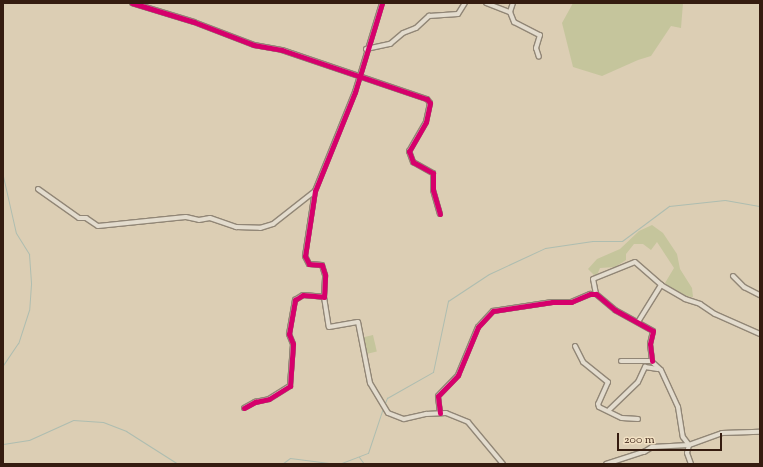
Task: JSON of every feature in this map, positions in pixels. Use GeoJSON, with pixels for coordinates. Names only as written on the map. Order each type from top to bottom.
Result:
{"type":"FeatureCollection","features":[{"type":"Feature","properties":{"kind":"street"},"geometry":{"type":"LineString","coordinates":[[132,3],[194,22],[254,45],[269,47],[423,96],[430,103],[426,122],[409,150],[413,162],[433,173],[434,190],[440,214]]}},
{"type":"Feature","properties":{"kind":"street"},"geometry":{"type":"LineString","coordinates":[[382,3],[334,147],[315,191],[306,256],[309,264],[322,265],[326,281],[324,297],[329,327],[358,322],[370,383],[388,413],[404,419],[440,413],[468,422],[503,464]]}},
{"type":"Feature","properties":{"kind":"street"},"geometry":{"type":"LineString","coordinates":[[366,49],[390,44],[403,33],[416,28],[429,16],[458,14],[465,3]]}},
{"type":"Feature","properties":{"kind":"street"},"geometry":{"type":"LineString","coordinates":[[486,3],[510,12]]}},
{"type":"Feature","properties":{"kind":"street"},"geometry":{"type":"LineString","coordinates":[[512,3],[510,12],[514,22],[540,35],[536,48],[539,57]]}},
{"type":"Feature","properties":{"kind":"street"},"geometry":{"type":"LineString","coordinates":[[38,189],[79,218],[86,218],[98,226],[186,217],[199,220],[210,218],[236,227],[260,228],[273,224],[315,191]]}},
{"type":"Feature","properties":{"kind":"street"},"geometry":{"type":"LineString","coordinates":[[691,464],[688,453],[689,445],[683,437],[678,407],[661,370],[652,361],[650,344],[653,330],[615,310],[596,294],[593,279],[635,262],[661,285],[700,304],[715,314],[760,334]]}},
{"type":"Feature","properties":{"kind":"street"},"geometry":{"type":"LineString","coordinates":[[733,276],[744,287],[760,295]]}},
{"type":"Feature","properties":{"kind":"street"},"geometry":{"type":"LineString","coordinates":[[638,322],[661,285]]}},
{"type":"Feature","properties":{"kind":"street"},"geometry":{"type":"LineString","coordinates":[[440,413],[438,396],[458,374],[478,327],[493,311],[552,302],[571,302],[590,294],[596,294]]}},
{"type":"Feature","properties":{"kind":"street"},"geometry":{"type":"LineString","coordinates":[[244,408],[255,402],[269,399],[290,386],[293,344],[290,334],[295,300],[302,295],[324,297]]}},
{"type":"Feature","properties":{"kind":"street"},"geometry":{"type":"LineString","coordinates":[[575,346],[583,362],[608,382],[598,404],[603,410],[609,410],[622,418],[638,419]]}},
{"type":"Feature","properties":{"kind":"street"},"geometry":{"type":"LineString","coordinates":[[621,361],[652,361]]}},
{"type":"Feature","properties":{"kind":"street"},"geometry":{"type":"LineString","coordinates":[[609,410],[638,382],[645,367],[654,366],[661,370]]}},
{"type":"Feature","properties":{"kind":"street"},"geometry":{"type":"LineString","coordinates":[[609,464],[644,452],[652,447],[689,445],[722,433],[760,432]]}},
{"type":"Feature","properties":{"kind":"green space"},"geometry":{"type":"Polygon","coordinates":[[[573,3],[683,3],[681,28],[671,26],[651,56],[638,60],[602,76],[573,67],[562,23],[573,3]]]}},
{"type":"Feature","properties":{"kind":"green space"},"geometry":{"type":"Polygon","coordinates":[[[652,225],[663,233],[677,254],[680,269],[692,288],[693,297],[682,296],[665,283],[674,268],[657,242],[651,250],[643,244],[634,244],[626,254],[626,260],[615,267],[600,268],[597,275],[594,275],[588,269],[597,259],[620,249],[639,231],[652,225]]]}},
{"type":"Feature","properties":{"kind":"green space"},"geometry":{"type":"Polygon","coordinates":[[[373,335],[377,352],[363,355],[359,338],[373,335]]]}},
{"type":"Feature","properties":{"kind":"waterway"},"geometry":{"type":"LineString","coordinates":[[3,176],[16,233],[29,254],[31,284],[29,310],[18,343],[3,365]]}},
{"type":"Feature","properties":{"kind":"waterway"},"geometry":{"type":"LineString","coordinates":[[384,405],[387,398],[433,372],[448,301],[489,274],[545,248],[592,241],[622,241],[669,206],[725,200],[760,206]]}},
{"type":"Feature","properties":{"kind":"waterway"},"geometry":{"type":"LineString","coordinates":[[339,464],[368,453],[383,408]]}},
{"type":"Feature","properties":{"kind":"waterway"},"geometry":{"type":"LineString","coordinates":[[3,444],[29,440],[73,420],[103,422],[126,431],[178,464]]}},
{"type":"Feature","properties":{"kind":"waterway"},"geometry":{"type":"LineString","coordinates":[[359,457],[364,464]]}},
{"type":"Feature","properties":{"kind":"waterway"},"geometry":{"type":"LineString","coordinates":[[282,464],[290,458],[337,464]]}},
{"type":"Feature","properties":{"kind":"cycle path"},"geometry":{"type":"LineString","coordinates":[[132,3],[194,22],[254,45],[282,50],[427,99],[430,103],[426,122],[409,151],[413,162],[433,173],[433,190],[440,214]]}},
{"type":"Feature","properties":{"kind":"cycle path"},"geometry":{"type":"LineString","coordinates":[[244,408],[255,402],[269,399],[290,386],[293,344],[289,334],[295,300],[303,295],[324,297],[325,275],[322,265],[309,264],[305,256],[315,191],[355,92],[382,3]]}},
{"type":"Feature","properties":{"kind":"cycle path"},"geometry":{"type":"LineString","coordinates":[[440,413],[438,396],[458,375],[478,327],[493,311],[552,302],[571,302],[590,294],[596,294],[615,310],[653,331],[650,344],[652,361]]}}]}
